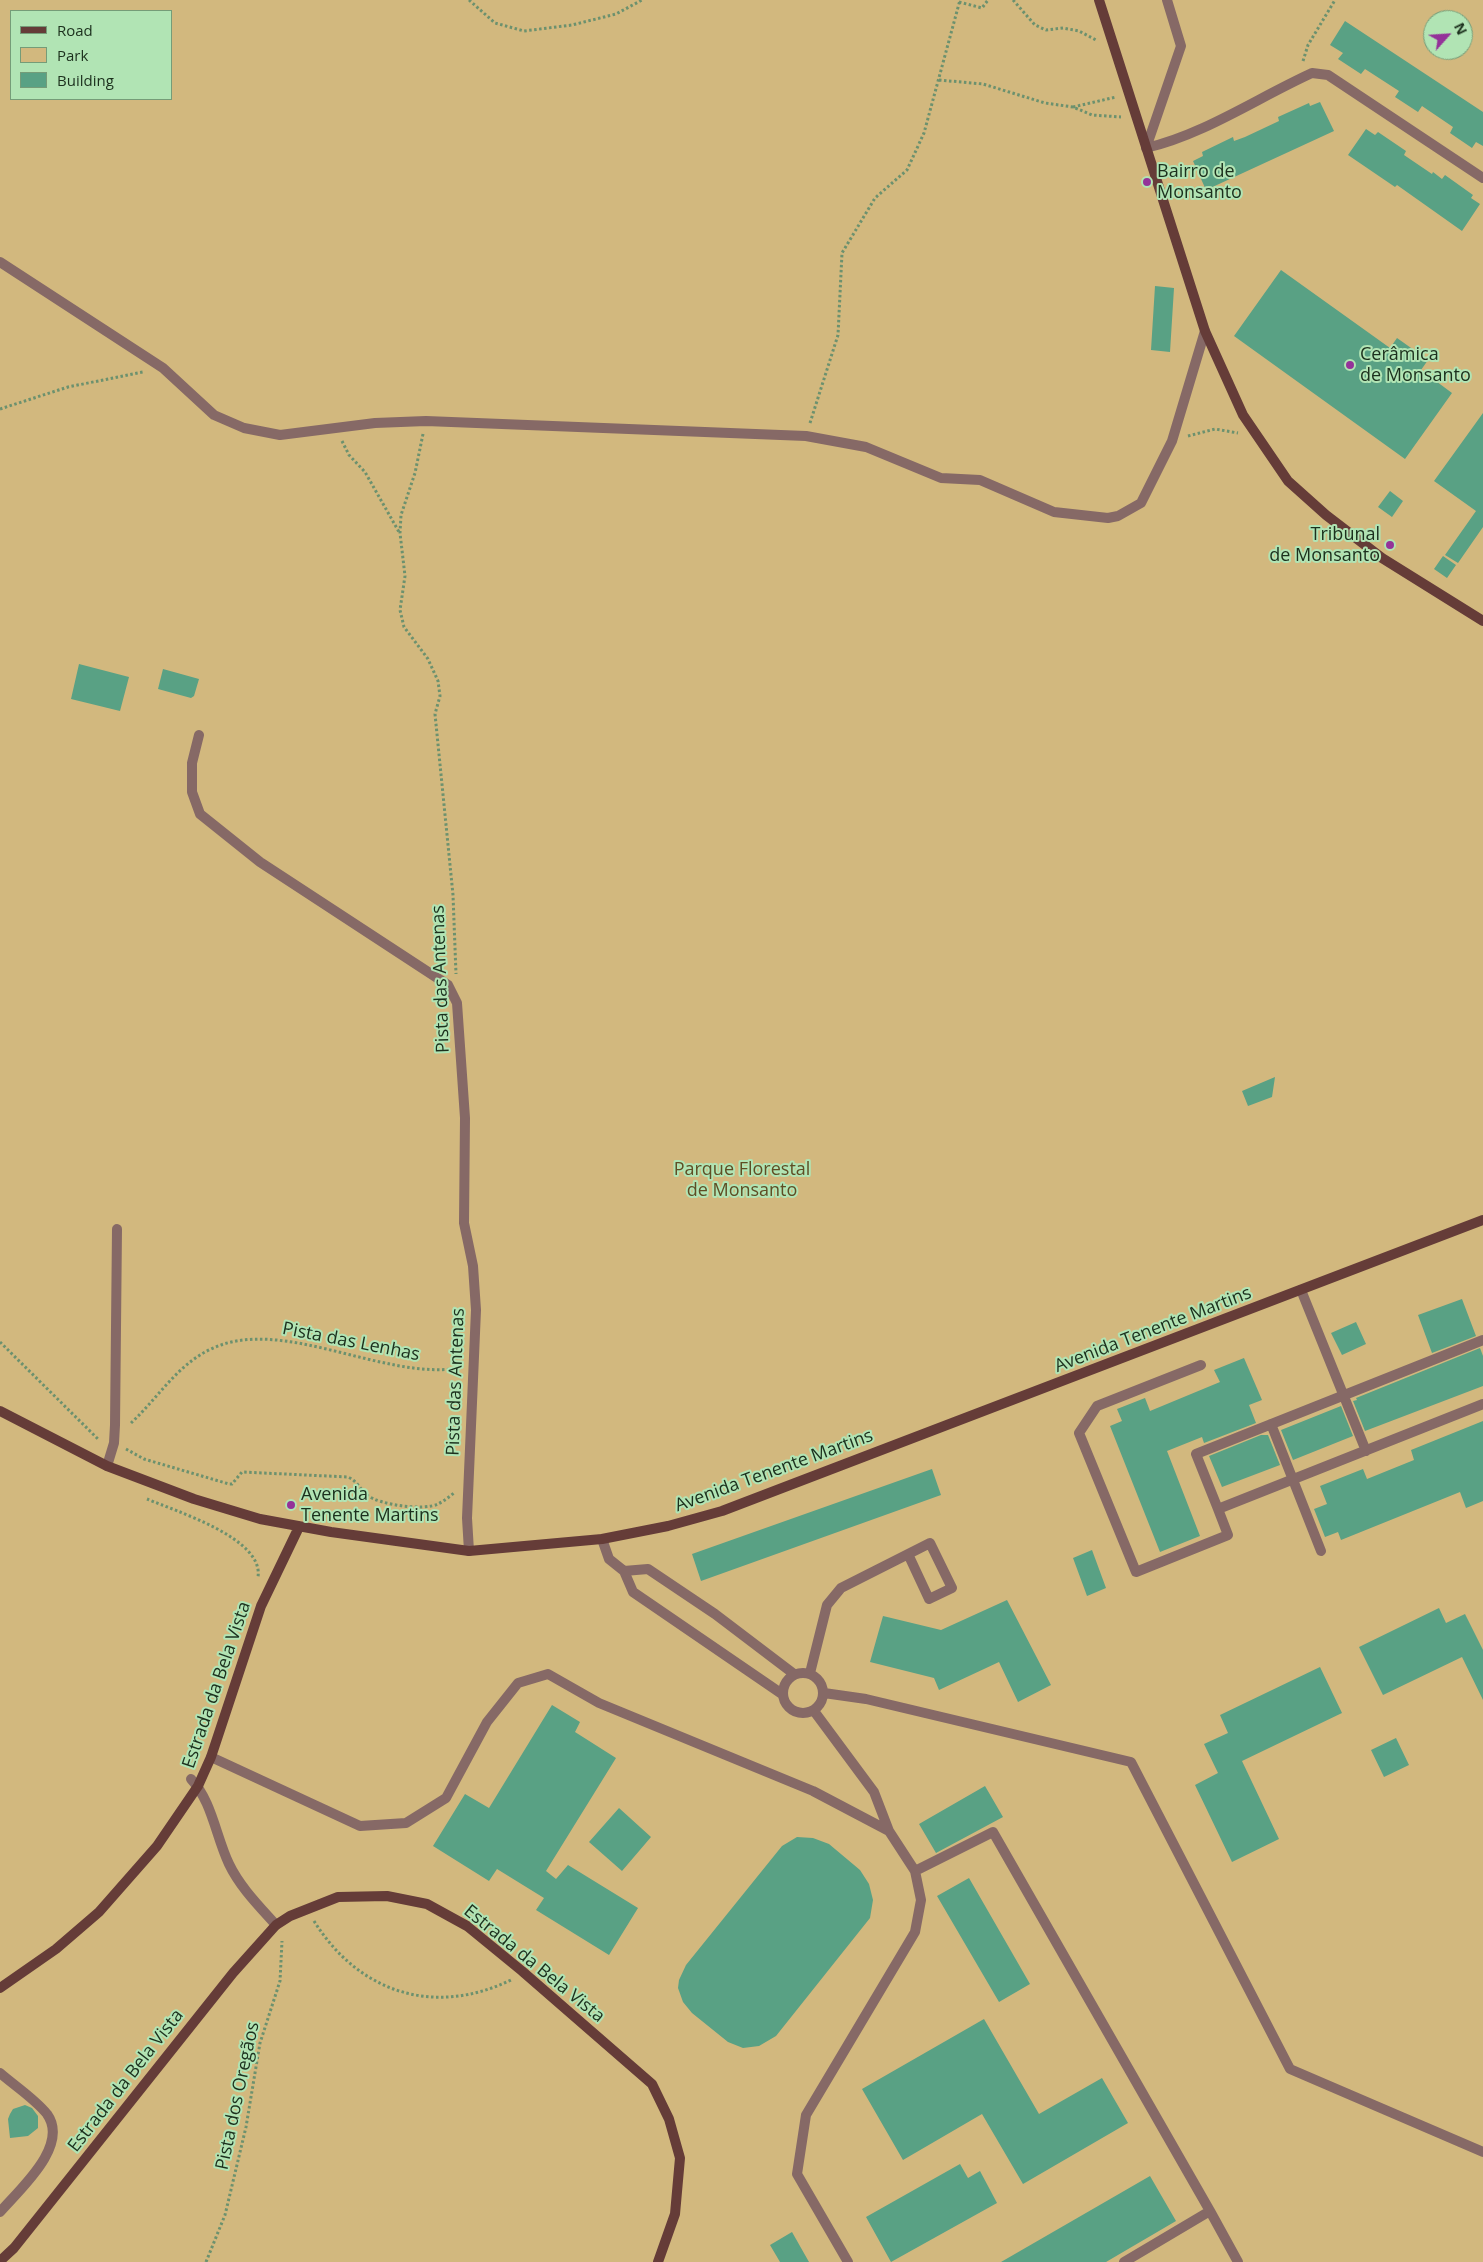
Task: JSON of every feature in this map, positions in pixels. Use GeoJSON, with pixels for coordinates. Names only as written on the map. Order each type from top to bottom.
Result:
{"type":"FeatureCollection","features":[{"type":"Feature","properties":{"kind":"street"},"geometry":{"type":"LineString","coordinates":[[1099,0],[1205,331],[1243,414],[1288,481],[1326,515],[1382,558],[1483,621]]}},
{"type":"Feature","properties":{"kind":"street"},"geometry":{"type":"LineString","coordinates":[[1146,148],[1181,46],[1168,0]]}},
{"type":"Feature","properties":{"kind":"street"},"geometry":{"type":"LineString","coordinates":[[1146,148],[1167,143],[1191,133],[1312,73],[1328,75],[1483,178]]}},
{"type":"Feature","properties":{"kind":"street"},"geometry":{"type":"LineString","coordinates":[[0,262],[163,368],[214,415],[244,428],[280,435],[375,423],[426,421],[806,436],[866,447],[941,478],[980,480],[1054,512],[1108,518],[1126,512],[1141,503],[1172,441],[1205,331]]}},
{"type":"Feature","properties":{"kind":"street"},"geometry":{"type":"LineString","coordinates":[[199,735],[192,764],[192,792],[200,814],[260,862],[448,985],[458,1002]]}},
{"type":"Feature","properties":{"kind":"street","name":"Pista das Antenas"},"geometry":{"type":"LineString","coordinates":[[458,1002],[465,1118],[464,1223],[473,1266],[476,1310],[469,1479],[469,1551]]}},
{"type":"Feature","properties":{"kind":"street","name":"Avenida Tenente Martins"},"geometry":{"type":"LineString","coordinates":[[0,1411],[106,1466],[194,1499],[260,1519],[469,1551],[602,1539],[668,1526],[722,1511],[1483,1220]]}},
{"type":"Feature","properties":{"kind":"street"},"geometry":{"type":"LineString","coordinates":[[106,1466],[114,1443],[117,1229]]}},
{"type":"Feature","properties":{"kind":"street"},"geometry":{"type":"LineString","coordinates":[[1302,1290],[1366,1450]]}},
{"type":"Feature","properties":{"kind":"street"},"geometry":{"type":"LineString","coordinates":[[1201,1366],[1097,1406],[1079,1434],[1136,1572],[1228,1535],[1196,1454],[1483,1340]]}},
{"type":"Feature","properties":{"kind":"street"},"geometry":{"type":"LineString","coordinates":[[1218,1509],[1483,1404]]}},
{"type":"Feature","properties":{"kind":"street"},"geometry":{"type":"LineString","coordinates":[[1271,1424],[1321,1551]]}},
{"type":"Feature","properties":{"kind":"street","name":"Estrada da Bela Vista"},"geometry":{"type":"LineString","coordinates":[[0,1988],[56,1949],[105,1906],[157,1846],[194,1782],[211,1757],[261,1606],[299,1526]]}},
{"type":"Feature","properties":{"kind":"street"},"geometry":{"type":"LineString","coordinates":[[602,1539],[610,1559],[624,1571],[633,1592],[782,1694],[788,1707],[800,1713],[814,1711],[821,1703],[824,1693],[820,1681],[810,1674],[794,1674],[715,1614],[648,1568],[624,1571]]}},
{"type":"Feature","properties":{"kind":"street"},"geometry":{"type":"LineString","coordinates":[[810,1674],[827,1605],[841,1588],[908,1554],[930,1543],[952,1588],[929,1599],[908,1554]]}},
{"type":"Feature","properties":{"kind":"street"},"geometry":{"type":"LineString","coordinates":[[211,1757],[360,1826],[406,1823],[446,1798],[487,1722],[518,1683],[548,1674],[599,1703],[813,1792],[889,1831]]}},
{"type":"Feature","properties":{"kind":"street"},"geometry":{"type":"LineString","coordinates":[[782,1694],[785,1682],[794,1674]]}},
{"type":"Feature","properties":{"kind":"street"},"geometry":{"type":"LineString","coordinates":[[824,1693],[866,1698],[1131,1762],[1290,2069],[1483,2152]]}},
{"type":"Feature","properties":{"kind":"street"},"geometry":{"type":"LineString","coordinates":[[814,1711],[874,1792],[889,1831],[915,1871],[921,1900],[915,1932],[806,2115],[797,2174],[848,2262]]}},
{"type":"Feature","properties":{"kind":"street"},"geometry":{"type":"LineString","coordinates":[[194,1782],[230,1864],[241,1884],[279,1929]]}},
{"type":"Feature","properties":{"kind":"street"},"geometry":{"type":"LineString","coordinates":[[915,1871],[993,1832],[1238,2262]]}},
{"type":"Feature","properties":{"kind":"street","name":"Estrada da Bela Vista"},"geometry":{"type":"LineString","coordinates":[[0,2262],[14,2248],[233,1973],[290,1916],[338,1897],[387,1896],[427,1904],[467,1926],[652,2084],[669,2119],[680,2158],[675,2214],[658,2262]]}},
{"type":"Feature","properties":{"kind":"street"},"geometry":{"type":"LineString","coordinates":[[0,2073],[47,2114],[53,2134],[49,2154],[0,2212]]}},
{"type":"Feature","properties":{"kind":"street"},"geometry":{"type":"LineString","coordinates":[[1124,2262],[1210,2211]]}},
{"type":"Feature","properties":{"kind":"path"},"geometry":{"type":"LineString","coordinates":[[469,0],[495,23],[524,31],[572,25],[616,14],[642,0]]}},
{"type":"Feature","properties":{"kind":"path"},"geometry":{"type":"LineString","coordinates":[[806,436],[838,335],[842,253],[875,198],[907,170],[924,133],[960,1],[977,8],[982,8],[988,0]]}},
{"type":"Feature","properties":{"kind":"path"},"geometry":{"type":"LineString","coordinates":[[1013,0],[1035,25],[1046,30],[1063,28],[1079,31],[1102,43]]}},
{"type":"Feature","properties":{"kind":"path"},"geometry":{"type":"LineString","coordinates":[[1296,80],[1308,45],[1335,0]]}},
{"type":"Feature","properties":{"kind":"path"},"geometry":{"type":"LineString","coordinates":[[939,80],[983,84],[1045,103],[1073,107],[1092,115],[1137,117]]}},
{"type":"Feature","properties":{"kind":"path"},"geometry":{"type":"LineString","coordinates":[[1073,107],[1129,93]]}},
{"type":"Feature","properties":{"kind":"path"},"geometry":{"type":"LineString","coordinates":[[0,409],[68,387],[163,368]]}},
{"type":"Feature","properties":{"kind":"path","name":"Pista das Antenas"},"geometry":{"type":"LineString","coordinates":[[426,421],[415,473],[400,515],[405,576],[400,602],[401,620],[428,659],[438,681],[440,696],[435,714],[453,895],[458,1002]]}},
{"type":"Feature","properties":{"kind":"path"},"geometry":{"type":"LineString","coordinates":[[335,429],[349,455],[365,472],[381,496],[400,533]]}},
{"type":"Feature","properties":{"kind":"path"},"geometry":{"type":"LineString","coordinates":[[1172,441],[1215,429],[1238,433],[1265,448]]}},
{"type":"Feature","properties":{"kind":"path","name":"Pista das Lenhas"},"geometry":{"type":"LineString","coordinates":[[114,1443],[189,1362],[211,1349],[232,1341],[259,1339],[310,1345],[416,1370],[444,1371],[473,1366]]}},
{"type":"Feature","properties":{"kind":"path"},"geometry":{"type":"LineString","coordinates":[[0,1342],[94,1437],[102,1442],[114,1443]]}},
{"type":"Feature","properties":{"kind":"path"},"geometry":{"type":"LineString","coordinates":[[144,1459],[228,1484],[232,1484],[242,1472],[348,1477],[354,1480],[366,1495],[374,1500],[414,1508],[437,1505],[459,1490],[469,1479]]}},
{"type":"Feature","properties":{"kind":"path"},"geometry":{"type":"LineString","coordinates":[[141,1497],[220,1530],[243,1545],[257,1561]]}},
{"type":"Feature","properties":{"kind":"path"},"geometry":{"type":"LineString","coordinates":[[319,1915],[312,1917],[328,1942],[348,1964],[373,1981],[400,1992],[430,1998],[460,1997],[489,1990],[516,1977]]}},
{"type":"Feature","properties":{"kind":"path","name":"Pista dos Oregãos"},"geometry":{"type":"LineString","coordinates":[[206,2262],[225,2215],[246,2127],[260,2044],[280,1981],[279,1929]]}},
{"type":"Feature","properties":{"kind":"green space","name":"Parque Florestal de Monsanto"},"geometry":{"type":"Polygon","coordinates":[[[0,0],[1483,0],[1483,2262],[0,2262],[0,0]]]}},
{"type":"Feature","properties":{"kind":"building"},"geometry":{"type":"Polygon","coordinates":[[[1345,21],[1483,112],[1483,146],[1476,142],[1472,148],[1450,133],[1453,127],[1422,106],[1418,112],[1395,97],[1399,91],[1365,69],[1361,74],[1338,59],[1343,53],[1330,45],[1345,21]]]}},
{"type":"Feature","properties":{"kind":"building"},"geometry":{"type":"Polygon","coordinates":[[[1320,102],[1334,131],[1206,190],[1193,161],[1203,156],[1202,152],[1233,137],[1234,141],[1245,137],[1279,121],[1278,117],[1309,103],[1310,106],[1320,102]]]}},
{"type":"Feature","properties":{"kind":"building"},"geometry":{"type":"Polygon","coordinates":[[[1366,129],[1375,135],[1378,132],[1406,151],[1404,155],[1432,174],[1433,172],[1442,179],[1445,175],[1473,195],[1471,198],[1480,204],[1462,231],[1397,185],[1395,187],[1348,155],[1366,129]]]}},
{"type":"Feature","properties":{"kind":"building","name":"Cerâmica de Monsanto"},"geometry":{"type":"Polygon","coordinates":[[[1281,270],[1390,348],[1397,338],[1428,360],[1421,370],[1452,393],[1405,459],[1234,336],[1281,270]]]}},
{"type":"Feature","properties":{"kind":"building"},"geometry":{"type":"Polygon","coordinates":[[[1155,286],[1174,288],[1170,352],[1151,350],[1155,286]]]}},
{"type":"Feature","properties":{"kind":"building"},"geometry":{"type":"Polygon","coordinates":[[[1483,413],[1483,527],[1458,563],[1445,555],[1476,511],[1434,481],[1483,413]]]}},
{"type":"Feature","properties":{"kind":"building"},"geometry":{"type":"Polygon","coordinates":[[[1390,491],[1403,501],[1392,517],[1378,507],[1390,491]]]}},
{"type":"Feature","properties":{"kind":"building"},"geometry":{"type":"Polygon","coordinates":[[[1443,556],[1456,565],[1447,578],[1434,569],[1443,556]]]}},
{"type":"Feature","properties":{"kind":"building"},"geometry":{"type":"Polygon","coordinates":[[[79,664],[129,677],[120,711],[71,699],[79,664]]]}},
{"type":"Feature","properties":{"kind":"building"},"geometry":{"type":"Polygon","coordinates":[[[163,669],[199,679],[194,696],[191,698],[158,689],[163,669]]]}},
{"type":"Feature","properties":{"kind":"building"},"geometry":{"type":"Polygon","coordinates":[[[1275,1077],[1272,1097],[1248,1106],[1242,1091],[1275,1077]]]}},
{"type":"Feature","properties":{"kind":"building"},"geometry":{"type":"Polygon","coordinates":[[[1462,1299],[1476,1336],[1432,1353],[1418,1315],[1462,1299]]]}},
{"type":"Feature","properties":{"kind":"building"},"geometry":{"type":"Polygon","coordinates":[[[1356,1322],[1366,1344],[1342,1355],[1331,1333],[1356,1322]]]}},
{"type":"Feature","properties":{"kind":"building"},"geometry":{"type":"Polygon","coordinates":[[[1480,1348],[1483,1356],[1483,1386],[1365,1431],[1353,1401],[1357,1400],[1356,1398],[1480,1348]]]}},
{"type":"Feature","properties":{"kind":"building"},"geometry":{"type":"Polygon","coordinates":[[[1244,1358],[1262,1400],[1249,1405],[1256,1423],[1204,1443],[1202,1437],[1167,1451],[1200,1536],[1160,1552],[1110,1426],[1122,1421],[1117,1409],[1145,1398],[1150,1411],[1220,1382],[1214,1370],[1244,1358]]]}},
{"type":"Feature","properties":{"kind":"building"},"geometry":{"type":"Polygon","coordinates":[[[1341,1406],[1353,1436],[1293,1460],[1281,1430],[1341,1406]]]}},
{"type":"Feature","properties":{"kind":"building"},"geometry":{"type":"Polygon","coordinates":[[[1483,1421],[1483,1501],[1466,1508],[1460,1492],[1341,1540],[1338,1532],[1325,1537],[1314,1509],[1327,1504],[1320,1486],[1363,1469],[1367,1479],[1414,1460],[1411,1450],[1483,1421]]]}},
{"type":"Feature","properties":{"kind":"building"},"geometry":{"type":"Polygon","coordinates":[[[1261,1435],[1268,1435],[1280,1465],[1222,1487],[1209,1456],[1261,1435]]]}},
{"type":"Feature","properties":{"kind":"building"},"geometry":{"type":"Polygon","coordinates":[[[932,1469],[941,1495],[701,1581],[692,1554],[932,1469]]]}},
{"type":"Feature","properties":{"kind":"building"},"geometry":{"type":"Polygon","coordinates":[[[1092,1550],[1106,1588],[1087,1596],[1073,1558],[1092,1550]]]}},
{"type":"Feature","properties":{"kind":"building"},"geometry":{"type":"Polygon","coordinates":[[[1007,1600],[1051,1685],[1018,1702],[999,1662],[939,1690],[934,1678],[870,1662],[883,1616],[941,1630],[1007,1600]]]}},
{"type":"Feature","properties":{"kind":"building"},"geometry":{"type":"Polygon","coordinates":[[[1439,1608],[1446,1623],[1465,1614],[1483,1650],[1483,1700],[1462,1657],[1383,1695],[1359,1647],[1439,1608]]]}},
{"type":"Feature","properties":{"kind":"building"},"geometry":{"type":"Polygon","coordinates":[[[1320,1667],[1342,1713],[1242,1761],[1279,1839],[1232,1862],[1195,1785],[1218,1773],[1204,1744],[1228,1733],[1220,1715],[1320,1667]]]}},
{"type":"Feature","properties":{"kind":"building"},"geometry":{"type":"Polygon","coordinates":[[[552,1705],[580,1722],[575,1732],[616,1758],[546,1871],[556,1879],[568,1865],[638,1908],[609,1955],[536,1910],[544,1898],[497,1869],[489,1881],[433,1846],[465,1794],[489,1808],[552,1705]]]}},
{"type":"Feature","properties":{"kind":"building"},"geometry":{"type":"Polygon","coordinates":[[[1396,1738],[1409,1765],[1384,1777],[1371,1750],[1396,1738]]]}},
{"type":"Feature","properties":{"kind":"building"},"geometry":{"type":"Polygon","coordinates":[[[985,1786],[1003,1817],[936,1853],[919,1824],[985,1786]]]}},
{"type":"Feature","properties":{"kind":"building"},"geometry":{"type":"Polygon","coordinates":[[[619,1808],[651,1837],[622,1871],[589,1842],[619,1808]]]}},
{"type":"Feature","properties":{"kind":"building"},"geometry":{"type":"Polygon","coordinates":[[[797,1837],[813,1838],[829,1844],[860,1870],[869,1884],[873,1900],[870,1918],[776,2036],[759,2046],[743,2048],[728,2042],[692,2013],[683,2002],[678,1988],[679,1980],[686,1965],[782,1846],[797,1837]]]}},
{"type":"Feature","properties":{"kind":"building"},"geometry":{"type":"Polygon","coordinates":[[[969,1878],[1030,1984],[999,2002],[937,1896],[969,1878]]]}},
{"type":"Feature","properties":{"kind":"building"},"geometry":{"type":"Polygon","coordinates":[[[984,2019],[1039,2114],[1102,2078],[1128,2123],[1023,2184],[982,2114],[903,2160],[862,2089],[984,2019]]]}},
{"type":"Feature","properties":{"kind":"building"},"geometry":{"type":"Polygon","coordinates":[[[25,2105],[32,2108],[38,2116],[38,2128],[28,2136],[10,2138],[8,2119],[10,2114],[13,2109],[25,2105]]]}},
{"type":"Feature","properties":{"kind":"building"},"geometry":{"type":"Polygon","coordinates":[[[960,2164],[968,2178],[980,2171],[997,2203],[891,2262],[866,2217],[960,2164]]]}},
{"type":"Feature","properties":{"kind":"building"},"geometry":{"type":"Polygon","coordinates":[[[1150,2176],[1176,2221],[1106,2262],[1001,2262],[1150,2176]]]}},
{"type":"Feature","properties":{"kind":"building"},"geometry":{"type":"Polygon","coordinates":[[[792,2232],[809,2262],[780,2262],[770,2245],[792,2232]]]}},
{"type":"Feature","properties":{"kind":"place","name":"Bairro de Monsanto"},"geometry":{"type":"Point","coordinates":[1147,182]}},
{"type":"Feature","properties":{"kind":"place","name":"Cerâmica de Monsanto"},"geometry":{"type":"Point","coordinates":[1350,365]}},
{"type":"Feature","properties":{"kind":"place","name":"Tribunal de Monsanto"},"geometry":{"type":"Point","coordinates":[1390,545]}},
{"type":"Feature","properties":{"kind":"place","name":"Avenida Tenente Martins"},"geometry":{"type":"Point","coordinates":[291,1505]}}]}
